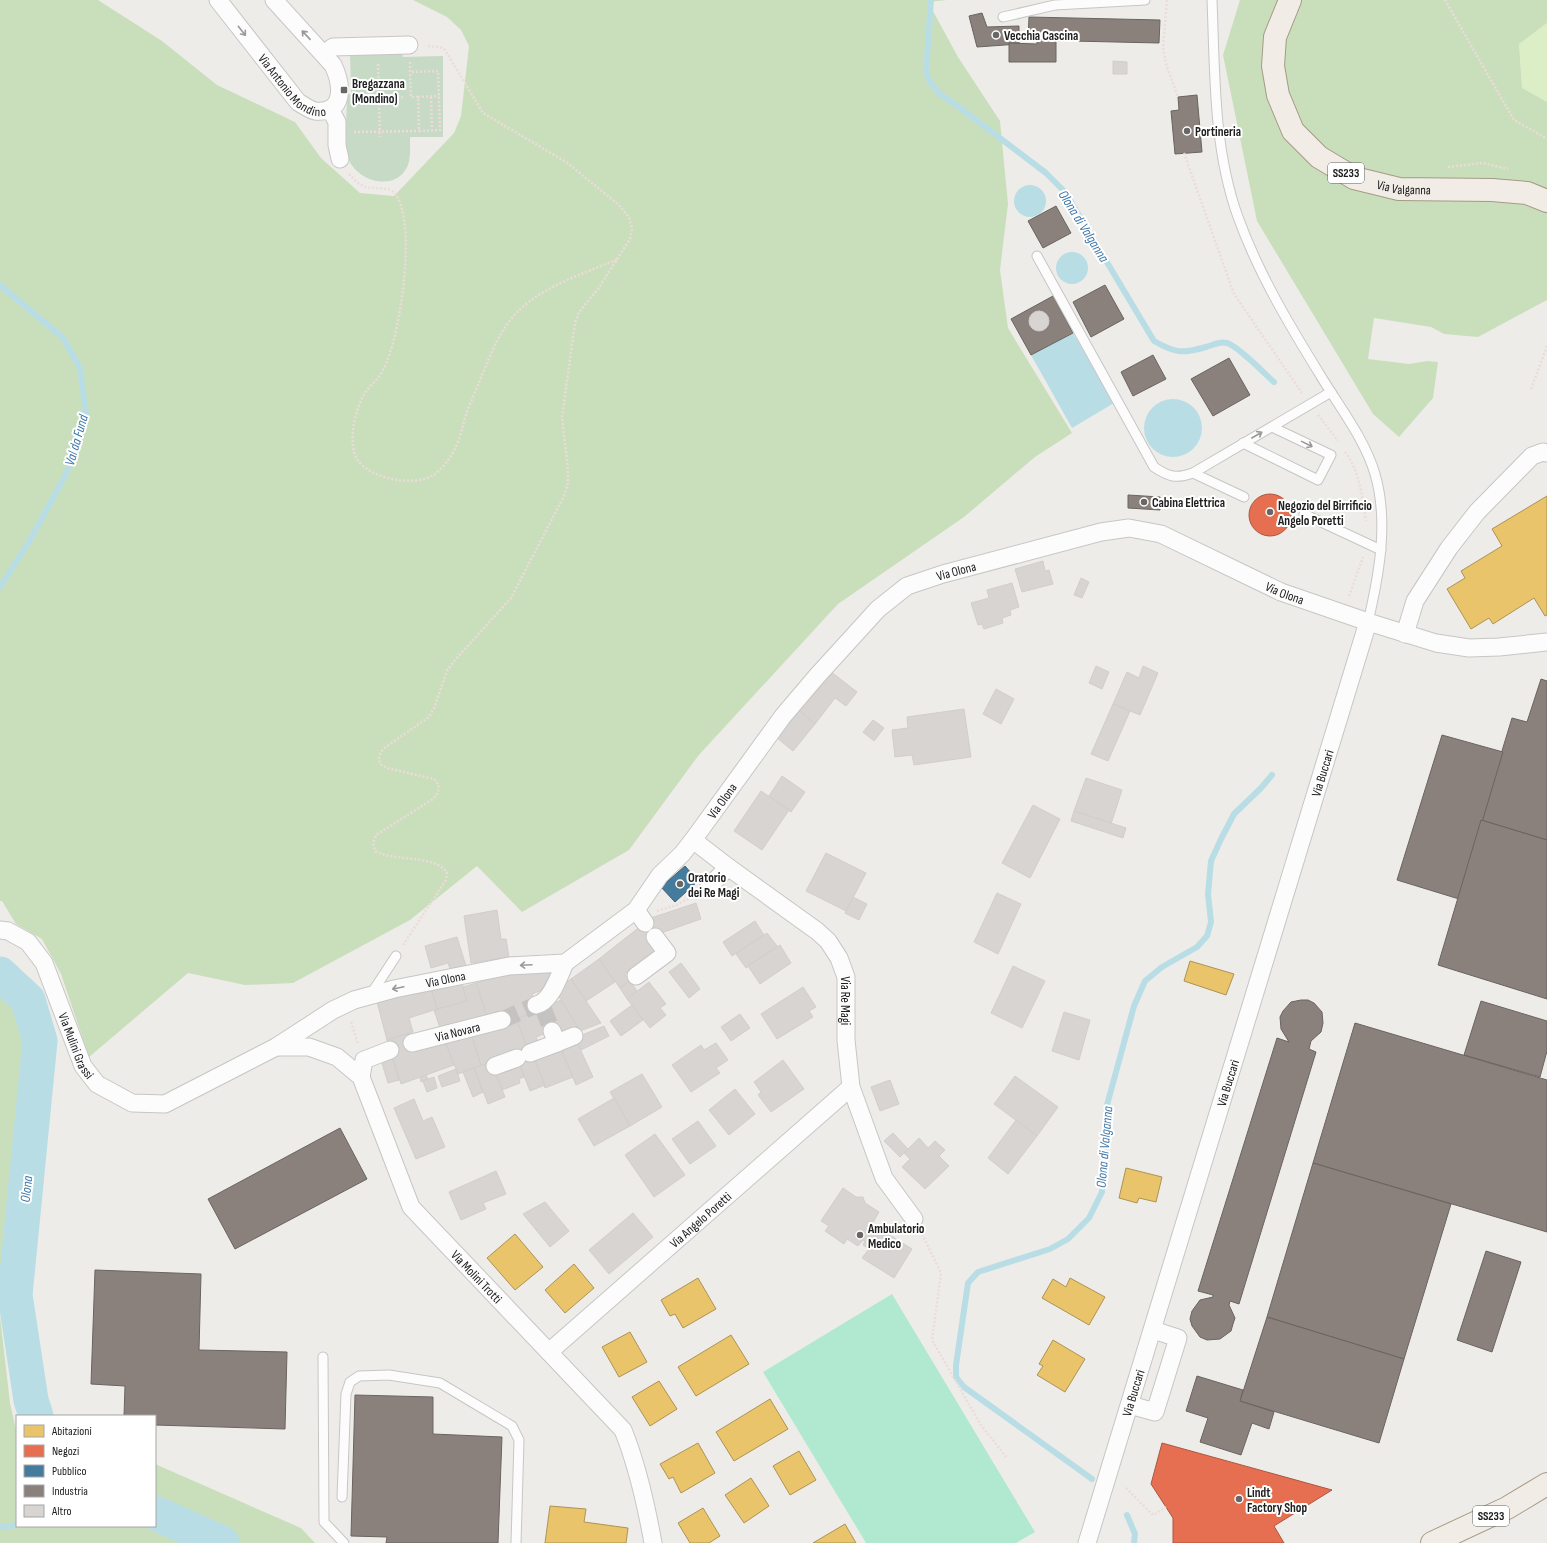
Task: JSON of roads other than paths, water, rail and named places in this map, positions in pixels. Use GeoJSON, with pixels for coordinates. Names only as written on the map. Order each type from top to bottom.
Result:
{"type":"FeatureCollection","features":[{"type":"Feature","properties":{"kind":"main road","name":"Via Valganna"},"geometry":{"type":"LineString","coordinates":[[1290,0],[1275,37],[1273,66],[1278,95],[1293,131],[1320,157],[1354,178],[1399,189],[1492,190],[1527,194],[1547,202]]}},
{"type":"Feature","properties":{"kind":"main road","name":"SS233"},"geometry":{"type":"LineString","coordinates":[[1432,1543],[1507,1508],[1547,1484]]}},
{"type":"Feature","properties":{"kind":"street","name":"Via Antonio Mondino"},"geometry":{"type":"LineString","coordinates":[[218,0],[298,102],[314,111],[330,109],[338,102],[340,91],[338,77],[333,65],[274,0]]}},
{"type":"Feature","properties":{"kind":"street"},"geometry":{"type":"LineString","coordinates":[[324,54],[333,47],[409,45]]}},
{"type":"Feature","properties":{"kind":"street"},"geometry":{"type":"LineString","coordinates":[[330,109],[337,122],[340,159]]}},
{"type":"Feature","properties":{"kind":"street"},"geometry":{"type":"LineString","coordinates":[[1405,634],[1415,601],[1436,566],[1477,512],[1532,456],[1543,452],[1547,454]]}},
{"type":"Feature","properties":{"kind":"street","name":"Via Olona"},"geometry":{"type":"LineString","coordinates":[[276,1047],[333,1010],[344,1004],[371,995],[509,966],[565,963],[641,917],[660,875],[682,854],[783,716],[817,676],[878,609],[907,586],[943,574],[1101,532],[1129,528],[1160,534],[1281,592],[1368,622],[1436,643],[1470,648],[1499,647],[1547,642]]}},
{"type":"Feature","properties":{"kind":"street","name":"Via Buccari"},"geometry":{"type":"LineString","coordinates":[[1087,1543],[1368,622]]}},
{"type":"Feature","properties":{"kind":"street","name":"Via Re Magi"},"geometry":{"type":"LineString","coordinates":[[693,840],[816,931],[828,941],[839,958],[846,977],[846,1040],[851,1087],[884,1178],[914,1219]]}},
{"type":"Feature","properties":{"kind":"street"},"geometry":{"type":"LineString","coordinates":[[708,888],[728,867]]}},
{"type":"Feature","properties":{"kind":"street","name":"Via Mulini Grassi"},"geometry":{"type":"LineString","coordinates":[[0,930],[8,931],[28,942],[44,963],[83,1066],[97,1084],[132,1103],[165,1104],[276,1047]]}},
{"type":"Feature","properties":{"kind":"street"},"geometry":{"type":"LineString","coordinates":[[636,976],[667,953],[655,937]]}},
{"type":"Feature","properties":{"kind":"street"},"geometry":{"type":"LineString","coordinates":[[540,1006],[548,997],[565,963]]}},
{"type":"Feature","properties":{"kind":"street","name":"Via Novara"},"geometry":{"type":"LineString","coordinates":[[412,1043],[502,1020]]}},
{"type":"Feature","properties":{"kind":"street"},"geometry":{"type":"LineString","coordinates":[[495,1066],[523,1055],[555,1037],[574,1036]]}},
{"type":"Feature","properties":{"kind":"street","name":"Via Molini Trotti"},"geometry":{"type":"LineString","coordinates":[[276,1047],[309,1048],[337,1057],[361,1078],[411,1207],[623,1430],[634,1458],[645,1496],[653,1543]]}},
{"type":"Feature","properties":{"kind":"street"},"geometry":{"type":"LineString","coordinates":[[361,1078],[364,1060],[390,1050]]}},
{"type":"Feature","properties":{"kind":"street","name":"Via Angelo Poretti"},"geometry":{"type":"LineString","coordinates":[[549,1352],[851,1087]]}},
{"type":"Feature","properties":{"kind":"street"},"geometry":{"type":"LineString","coordinates":[[1130,1405],[1155,1412],[1178,1338],[1153,1330]]}},
{"type":"Feature","properties":{"kind":"lane"},"geometry":{"type":"LineString","coordinates":[[1003,17],[1056,5],[1145,0]]}},
{"type":"Feature","properties":{"kind":"lane"},"geometry":{"type":"LineString","coordinates":[[1212,0],[1218,122],[1225,172],[1237,216],[1256,264],[1279,308],[1362,443],[1375,475],[1380,510],[1380,550],[1377,581],[1368,622]]}},
{"type":"Feature","properties":{"kind":"lane"},"geometry":{"type":"LineString","coordinates":[[1037,256],[1154,467],[1168,476],[1183,476],[1193,473],[1331,392]]}},
{"type":"Feature","properties":{"kind":"lane"},"geometry":{"type":"LineString","coordinates":[[1243,443],[1318,480],[1331,455],[1272,427]]}},
{"type":"Feature","properties":{"kind":"lane"},"geometry":{"type":"LineString","coordinates":[[1193,473],[1244,498]]}},
{"type":"Feature","properties":{"kind":"lane"},"geometry":{"type":"LineString","coordinates":[[1304,514],[1380,550]]}},
{"type":"Feature","properties":{"kind":"lane"},"geometry":{"type":"LineString","coordinates":[[371,995],[396,956]]}},
{"type":"Feature","properties":{"kind":"lane"},"geometry":{"type":"LineString","coordinates":[[323,1357],[324,1522],[344,1543]]}},
{"type":"Feature","properties":{"kind":"lane"},"geometry":{"type":"LineString","coordinates":[[342,1497],[346,1394],[350,1382],[359,1376],[389,1375],[440,1383],[512,1426],[519,1440],[516,1543]]}},
{"type":"Feature","properties":{"kind":"water"},"geometry":{"type":"Polygon","coordinates":[[[1027,185],[1033,185],[1042,189],[1046,201],[1042,213],[1033,217],[1027,217],[1018,213],[1014,204],[1014,198],[1018,189],[1027,185]]]}},
{"type":"Feature","properties":{"kind":"water"},"geometry":{"type":"Polygon","coordinates":[[[1069,252],[1075,252],[1084,256],[1088,268],[1084,280],[1075,284],[1069,284],[1060,280],[1056,271],[1056,265],[1060,256],[1069,252]]]}},
{"type":"Feature","properties":{"kind":"water"},"geometry":{"type":"Polygon","coordinates":[[[1073,333],[1114,403],[1072,428],[1031,355],[1073,333]]]}},
{"type":"Feature","properties":{"kind":"water"},"geometry":{"type":"Polygon","coordinates":[[[1173,399],[1184,401],[1197,412],[1200,417],[1202,428],[1200,439],[1189,452],[1184,455],[1173,457],[1162,455],[1149,444],[1146,439],[1144,428],[1146,417],[1157,404],[1162,401],[1173,399]]]}},
{"type":"Feature","properties":{"kind":"waterway","name":"Olona di Valganna"},"geometry":{"type":"LineString","coordinates":[[931,0],[926,72],[930,82],[940,94],[1046,173],[1065,192],[1154,341],[1168,348],[1179,351],[1191,351],[1219,343],[1227,343],[1244,354],[1274,382]]}},
{"type":"Feature","properties":{"kind":"waterway","name":"Val da Fund"},"geometry":{"type":"LineString","coordinates":[[0,285],[63,338],[80,368],[86,415],[66,474],[30,540],[0,587]]}},
{"type":"Feature","properties":{"kind":"waterway","name":"Olona di Valganna"},"geometry":{"type":"LineString","coordinates":[[1092,1479],[964,1387],[956,1377],[956,1365],[968,1283],[978,1272],[1050,1249],[1068,1239],[1089,1218],[1102,1192],[1107,1105],[1134,1006],[1145,981],[1162,967],[1197,947],[1207,936],[1211,922],[1208,894],[1211,861],[1234,814],[1272,775]]}},
{"type":"Feature","properties":{"kind":"waterway","name":"Olona"},"geometry":{"type":"LineString","coordinates":[[0,974],[28,1000],[40,1041],[15,1295],[31,1400],[36,1415]]}},
{"type":"Feature","properties":{"kind":"waterway","name":"Olona"},"geometry":{"type":"LineString","coordinates":[[156,1513],[222,1543]]}},
{"type":"Feature","properties":{"kind":"waterway","name":"Olona di Valganna"},"geometry":{"type":"LineString","coordinates":[[1127,1515],[1135,1534],[1134,1543]]}},
{"type":"Feature","properties":{"kind":"waterway"},"geometry":{"type":"LineString","coordinates":[[0,1527],[16,1525]]}},
{"type":"Feature","properties":{"kind":"tunnel"},"geometry":{"type":"LineString","coordinates":[[502,1020],[536,1005]]}},
{"type":"Feature","properties":{"kind":"tunnel"},"geometry":{"type":"LineString","coordinates":[[543,1008],[552,1031]]}},
{"type":"Feature","properties":{"kind":"place","name":"Vecchia Cascina"},"geometry":{"type":"Point","coordinates":[996,35]}},
{"type":"Feature","properties":{"kind":"place","name":"Bregazzana (Mondino)"},"geometry":{"type":"Point","coordinates":[344,90]}},
{"type":"Feature","properties":{"kind":"place","name":"Portineria"},"geometry":{"type":"Point","coordinates":[1187,131]}},
{"type":"Feature","properties":{"kind":"place","name":"Cabina Elettrica"},"geometry":{"type":"Point","coordinates":[1144,502]}},
{"type":"Feature","properties":{"kind":"place","name":"Negozio del Birrificio Angelo Poretti"},"geometry":{"type":"Point","coordinates":[1270,512]}},
{"type":"Feature","properties":{"kind":"place","name":"Oratorio dei Re Magi"},"geometry":{"type":"Point","coordinates":[680,884]}},
{"type":"Feature","properties":{"kind":"place","name":"Ambulatorio Medico"},"geometry":{"type":"Point","coordinates":[860,1235]}},
{"type":"Feature","properties":{"kind":"place","name":"Lindt Factory Shop"},"geometry":{"type":"Point","coordinates":[1239,1499]}}]}
